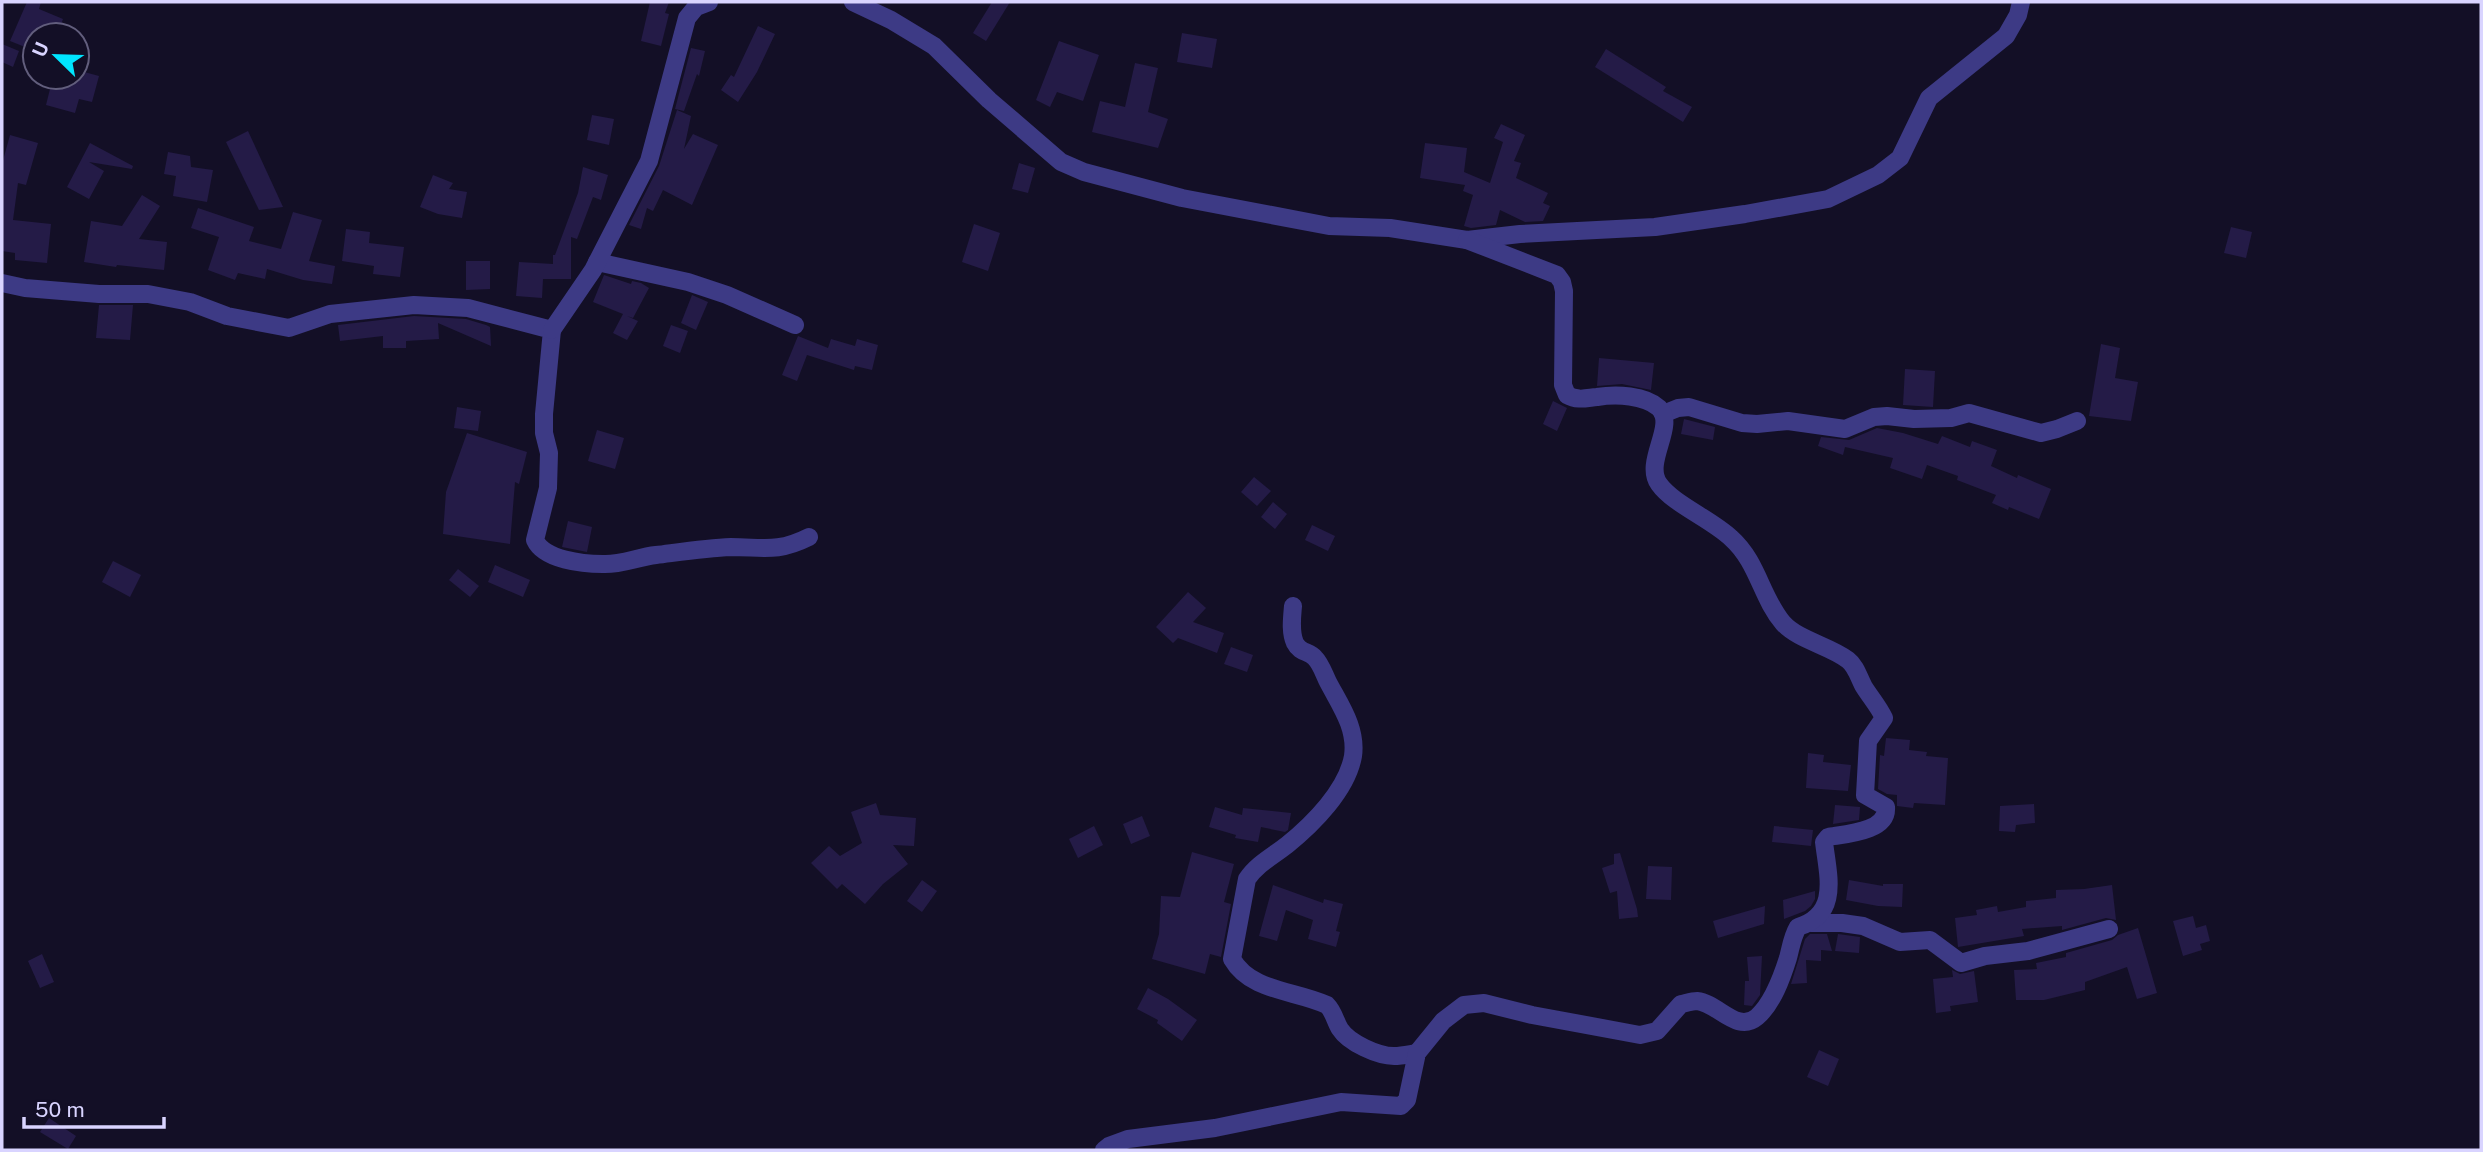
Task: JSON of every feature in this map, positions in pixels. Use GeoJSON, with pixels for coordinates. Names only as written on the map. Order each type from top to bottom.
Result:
{"type":"FeatureCollection","features":[{"type":"Feature","properties":{"kind":"street"},"geometry":{"type":"LineString","coordinates":[[709,2],[696,7],[687,18],[649,162],[597,262],[552,330],[544,414],[544,433],[549,453],[548,488],[535,540],[542,551],[572,561],[606,565],[652,555],[731,547],[767,550],[809,537]]}},
{"type":"Feature","properties":{"kind":"street"},"geometry":{"type":"LineString","coordinates":[[853,2],[891,20],[933,46],[989,100],[1060,162],[1084,172],[1182,198],[1329,226],[1390,228],[1467,240],[1549,271],[1562,282],[1563,385],[1567,395],[1580,400],[1616,396],[1639,399],[1656,405],[1663,414],[1662,436],[1653,470],[1659,485],[1733,539],[1754,565],[1766,597],[1786,626],[1849,661],[1884,718],[1868,741],[1864,788],[1866,795],[1886,807],[1886,813],[1883,820],[1874,827],[1828,836],[1824,842],[1828,898],[1823,911],[1811,923]]}},
{"type":"Feature","properties":{"kind":"street"},"geometry":{"type":"LineString","coordinates":[[1467,240],[1655,227],[1828,199],[1878,175],[1900,158],[1928,98],[2006,36],[2018,15],[2021,2]]}},
{"type":"Feature","properties":{"kind":"street"},"geometry":{"type":"LineString","coordinates":[[597,262],[688,282],[727,295],[795,325]]}},
{"type":"Feature","properties":{"kind":"street"},"geometry":{"type":"LineString","coordinates":[[2,283],[99,294],[148,294],[190,302],[227,316],[289,328],[330,314],[414,305],[468,308],[552,330]]}},
{"type":"Feature","properties":{"kind":"street"},"geometry":{"type":"LineString","coordinates":[[1663,414],[1689,407],[1742,423],[1797,421],[1845,429],[1874,416],[1951,418],[1969,413],[2041,433],[2077,421]]}},
{"type":"Feature","properties":{"kind":"street"},"geometry":{"type":"LineString","coordinates":[[1293,606],[1291,623],[1294,641],[1300,651],[1314,656],[1343,706],[1352,731],[1353,754],[1346,776],[1318,814],[1286,846],[1253,870],[1247,879],[1232,958],[1238,970],[1260,984],[1327,1005],[1332,1009],[1342,1033],[1355,1042],[1378,1053],[1393,1056],[1417,1053]]}},
{"type":"Feature","properties":{"kind":"street"},"geometry":{"type":"LineString","coordinates":[[1104,1150],[1128,1139],[1215,1128],[1341,1102],[1401,1106],[1407,1100],[1417,1053],[1443,1021],[1464,1006],[1484,1003],[1532,1015],[1640,1035],[1657,1031],[1681,1003],[1697,1001],[1741,1022],[1754,1020],[1764,1011],[1776,988],[1794,933],[1798,927],[1811,923],[1863,926],[1900,942],[1930,940],[1961,962],[2028,951],[2109,929]]}},
{"type":"Feature","properties":{"kind":"building"},"geometry":{"type":"Polygon","coordinates":[[[27,2],[41,2],[39,9],[63,19],[21,21],[21,45],[10,41],[27,2]]]}},
{"type":"Feature","properties":{"kind":"building"},"geometry":{"type":"Polygon","coordinates":[[[650,2],[669,2],[665,13],[669,14],[661,46],[641,41],[650,2]]]}},
{"type":"Feature","properties":{"kind":"building"},"geometry":{"type":"Polygon","coordinates":[[[992,2],[1010,2],[986,41],[973,33],[992,2]]]}},
{"type":"Feature","properties":{"kind":"building"},"geometry":{"type":"Polygon","coordinates":[[[758,26],[775,34],[757,72],[738,102],[721,90],[731,75],[734,77],[758,26]]]}},
{"type":"Feature","properties":{"kind":"building"},"geometry":{"type":"Polygon","coordinates":[[[1182,33],[1217,39],[1212,68],[1177,62],[1182,33]]]}},
{"type":"Feature","properties":{"kind":"building"},"geometry":{"type":"Polygon","coordinates":[[[1059,41],[1099,55],[1083,101],[1057,92],[1050,107],[1036,100],[1059,41]]]}},
{"type":"Feature","properties":{"kind":"building"},"geometry":{"type":"Polygon","coordinates":[[[2,44],[19,51],[13,67],[2,62],[2,44]]]}},
{"type":"Feature","properties":{"kind":"building"},"geometry":{"type":"Polygon","coordinates":[[[691,48],[705,51],[699,76],[697,74],[684,111],[675,109],[691,48]]]}},
{"type":"Feature","properties":{"kind":"building"},"geometry":{"type":"Polygon","coordinates":[[[1606,49],[1666,87],[1663,91],[1692,107],[1683,122],[1595,67],[1606,49]]]}},
{"type":"Feature","properties":{"kind":"building"},"geometry":{"type":"Polygon","coordinates":[[[1135,63],[1158,68],[1148,112],[1168,119],[1158,148],[1092,132],[1100,101],[1125,107],[1135,63]]]}},
{"type":"Feature","properties":{"kind":"building"},"geometry":{"type":"Polygon","coordinates":[[[91,74],[99,76],[92,102],[79,99],[75,113],[46,105],[50,91],[91,91],[91,74]]]}},
{"type":"Feature","properties":{"kind":"building"},"geometry":{"type":"Polygon","coordinates":[[[677,110],[691,116],[684,149],[693,134],[718,145],[692,205],[663,190],[653,211],[647,208],[641,229],[629,225],[659,166],[677,110]]]}},
{"type":"Feature","properties":{"kind":"building"},"geometry":{"type":"Polygon","coordinates":[[[592,115],[614,119],[609,145],[587,140],[592,115]]]}},
{"type":"Feature","properties":{"kind":"building"},"geometry":{"type":"Polygon","coordinates":[[[1501,124],[1525,135],[1514,161],[1521,163],[1516,178],[1548,193],[1543,203],[1550,206],[1543,221],[1525,222],[1500,210],[1496,225],[1471,228],[1464,226],[1473,195],[1463,191],[1465,185],[1420,178],[1425,143],[1467,148],[1464,172],[1490,183],[1503,142],[1494,138],[1501,124]]]}},
{"type":"Feature","properties":{"kind":"building"},"geometry":{"type":"Polygon","coordinates":[[[248,131],[283,207],[259,210],[226,142],[248,131]]]}},
{"type":"Feature","properties":{"kind":"building"},"geometry":{"type":"Polygon","coordinates":[[[10,135],[38,143],[26,185],[18,183],[13,220],[51,224],[47,263],[15,260],[15,253],[2,251],[2,164],[10,135]]]}},
{"type":"Feature","properties":{"kind":"building"},"geometry":{"type":"Polygon","coordinates":[[[90,143],[133,166],[132,169],[89,162],[104,171],[89,199],[67,187],[90,143]]]}},
{"type":"Feature","properties":{"kind":"building"},"geometry":{"type":"Polygon","coordinates":[[[168,152],[190,156],[191,167],[213,170],[207,202],[173,196],[176,176],[164,174],[168,152]]]}},
{"type":"Feature","properties":{"kind":"building"},"geometry":{"type":"Polygon","coordinates":[[[1019,163],[1035,168],[1028,193],[1012,189],[1019,163]]]}},
{"type":"Feature","properties":{"kind":"building"},"geometry":{"type":"Polygon","coordinates":[[[583,167],[608,175],[601,200],[593,197],[577,239],[571,237],[571,279],[543,279],[542,298],[516,296],[519,262],[553,264],[553,255],[578,193],[583,167]]]}},
{"type":"Feature","properties":{"kind":"building"},"geometry":{"type":"Polygon","coordinates":[[[433,175],[453,183],[449,189],[467,192],[462,218],[438,214],[420,207],[433,175]]]}},
{"type":"Feature","properties":{"kind":"building"},"geometry":{"type":"Polygon","coordinates":[[[142,195],[160,206],[139,239],[167,242],[164,270],[84,262],[91,221],[122,226],[142,195]]]}},
{"type":"Feature","properties":{"kind":"building"},"geometry":{"type":"Polygon","coordinates":[[[198,208],[254,227],[249,241],[281,249],[293,212],[322,220],[309,261],[335,266],[332,284],[303,280],[267,269],[265,279],[238,273],[235,280],[208,270],[219,237],[191,228],[198,208]]]}},
{"type":"Feature","properties":{"kind":"building"},"geometry":{"type":"Polygon","coordinates":[[[974,224],[1000,233],[988,271],[962,262],[974,224]]]}},
{"type":"Feature","properties":{"kind":"building"},"geometry":{"type":"Polygon","coordinates":[[[2231,227],[2252,232],[2246,258],[2224,253],[2231,227]]]}},
{"type":"Feature","properties":{"kind":"building"},"geometry":{"type":"Polygon","coordinates":[[[346,229],[370,232],[369,243],[404,247],[400,277],[373,274],[374,266],[342,261],[346,229]]]}},
{"type":"Feature","properties":{"kind":"building"},"geometry":{"type":"Polygon","coordinates":[[[466,261],[490,261],[490,289],[466,290],[466,261]]]}},
{"type":"Feature","properties":{"kind":"building"},"geometry":{"type":"Polygon","coordinates":[[[604,275],[631,284],[632,281],[641,283],[649,288],[633,318],[627,316],[638,321],[627,340],[613,333],[623,314],[593,302],[604,275]]]}},
{"type":"Feature","properties":{"kind":"building"},"geometry":{"type":"Polygon","coordinates":[[[692,295],[708,302],[696,330],[681,323],[692,295]]]}},
{"type":"Feature","properties":{"kind":"building"},"geometry":{"type":"Polygon","coordinates":[[[99,305],[133,305],[130,340],[96,338],[99,305]]]}},
{"type":"Feature","properties":{"kind":"building"},"geometry":{"type":"Polygon","coordinates":[[[414,316],[466,319],[486,325],[490,327],[491,346],[438,323],[439,339],[406,341],[406,348],[383,348],[383,336],[340,341],[338,325],[414,316]]]}},
{"type":"Feature","properties":{"kind":"building"},"geometry":{"type":"Polygon","coordinates":[[[671,325],[688,331],[680,353],[663,346],[671,325]]]}},
{"type":"Feature","properties":{"kind":"building"},"geometry":{"type":"Polygon","coordinates":[[[798,336],[828,348],[831,339],[855,346],[857,339],[878,345],[872,370],[855,366],[854,370],[807,355],[797,381],[782,375],[798,336]]]}},
{"type":"Feature","properties":{"kind":"building"},"geometry":{"type":"Polygon","coordinates":[[[2101,344],[2120,348],[2115,378],[2138,382],[2131,421],[2089,416],[2101,344]]]}},
{"type":"Feature","properties":{"kind":"building"},"geometry":{"type":"Polygon","coordinates":[[[1599,358],[1654,363],[1651,390],[1622,384],[1597,386],[1599,358]]]}},
{"type":"Feature","properties":{"kind":"building"},"geometry":{"type":"Polygon","coordinates":[[[1905,369],[1935,371],[1933,407],[1903,405],[1905,369]]]}},
{"type":"Feature","properties":{"kind":"building"},"geometry":{"type":"Polygon","coordinates":[[[1553,401],[1567,408],[1557,431],[1543,424],[1553,401]]]}},
{"type":"Feature","properties":{"kind":"building"},"geometry":{"type":"Polygon","coordinates":[[[457,407],[481,411],[478,431],[454,428],[457,407]]]}},
{"type":"Feature","properties":{"kind":"building"},"geometry":{"type":"Polygon","coordinates":[[[1684,419],[1715,427],[1713,440],[1681,434],[1684,419]]]}},
{"type":"Feature","properties":{"kind":"building"},"geometry":{"type":"Polygon","coordinates":[[[1877,428],[1938,444],[1942,436],[1970,447],[1972,441],[1997,450],[1991,466],[2051,489],[2039,519],[1992,503],[1996,495],[1957,480],[1958,476],[1927,465],[1922,479],[1890,468],[1893,458],[1845,447],[1843,455],[1818,446],[1821,437],[1849,440],[1877,428]]]}},
{"type":"Feature","properties":{"kind":"building"},"geometry":{"type":"Polygon","coordinates":[[[597,430],[624,438],[615,469],[588,461],[597,430]]]}},
{"type":"Feature","properties":{"kind":"building"},"geometry":{"type":"Polygon","coordinates":[[[467,433],[527,452],[519,484],[515,482],[510,544],[443,534],[446,492],[467,433]]]}},
{"type":"Feature","properties":{"kind":"building"},"geometry":{"type":"Polygon","coordinates":[[[1254,477],[1271,491],[1257,506],[1241,492],[1254,477]]]}},
{"type":"Feature","properties":{"kind":"building"},"geometry":{"type":"Polygon","coordinates":[[[1273,502],[1287,514],[1275,529],[1261,517],[1273,502]]]}},
{"type":"Feature","properties":{"kind":"building"},"geometry":{"type":"Polygon","coordinates":[[[568,521],[592,527],[587,552],[562,547],[568,521]]]}},
{"type":"Feature","properties":{"kind":"building"},"geometry":{"type":"Polygon","coordinates":[[[1312,525],[1335,536],[1328,551],[1305,540],[1312,525]]]}},
{"type":"Feature","properties":{"kind":"building"},"geometry":{"type":"Polygon","coordinates":[[[113,561],[141,575],[130,597],[102,582],[113,561]]]}},
{"type":"Feature","properties":{"kind":"building"},"geometry":{"type":"Polygon","coordinates":[[[495,565],[530,580],[523,597],[488,582],[495,565]]]}},
{"type":"Feature","properties":{"kind":"building"},"geometry":{"type":"Polygon","coordinates":[[[458,569],[479,586],[470,597],[449,580],[458,569]]]}},
{"type":"Feature","properties":{"kind":"building"},"geometry":{"type":"Polygon","coordinates":[[[1188,592],[1206,608],[1193,622],[1224,633],[1217,653],[1178,638],[1173,643],[1156,627],[1188,592]]]}},
{"type":"Feature","properties":{"kind":"building"},"geometry":{"type":"Polygon","coordinates":[[[1231,647],[1253,655],[1247,672],[1224,664],[1231,647]]]}},
{"type":"Feature","properties":{"kind":"building"},"geometry":{"type":"Polygon","coordinates":[[[1886,738],[1910,740],[1909,750],[1927,752],[1926,756],[1948,758],[1945,805],[1914,803],[1913,808],[1897,806],[1897,795],[1878,789],[1880,755],[1884,756],[1886,738]]]}},
{"type":"Feature","properties":{"kind":"building"},"geometry":{"type":"Polygon","coordinates":[[[1808,753],[1824,755],[1823,762],[1851,765],[1848,791],[1806,788],[1808,753]]]}},
{"type":"Feature","properties":{"kind":"building"},"geometry":{"type":"Polygon","coordinates":[[[876,803],[880,815],[916,818],[914,846],[893,845],[908,864],[883,884],[865,904],[842,884],[837,889],[811,863],[829,846],[840,856],[862,843],[851,812],[876,803]]]}},
{"type":"Feature","properties":{"kind":"building"},"geometry":{"type":"Polygon","coordinates":[[[2034,804],[2035,823],[2016,825],[2015,832],[1999,831],[2000,806],[2034,804]]]}},
{"type":"Feature","properties":{"kind":"building"},"geometry":{"type":"Polygon","coordinates":[[[1835,805],[1860,807],[1859,820],[1833,824],[1835,805]]]}},
{"type":"Feature","properties":{"kind":"building"},"geometry":{"type":"Polygon","coordinates":[[[1215,807],[1242,815],[1243,808],[1291,813],[1288,830],[1285,832],[1261,827],[1258,842],[1235,838],[1236,835],[1209,827],[1215,807]]]}},
{"type":"Feature","properties":{"kind":"building"},"geometry":{"type":"Polygon","coordinates":[[[1142,816],[1150,836],[1131,844],[1123,824],[1142,816]]]}},
{"type":"Feature","properties":{"kind":"building"},"geometry":{"type":"Polygon","coordinates":[[[1094,826],[1103,845],[1078,858],[1069,839],[1094,826]]]}},
{"type":"Feature","properties":{"kind":"building"},"geometry":{"type":"Polygon","coordinates":[[[1774,826],[1813,830],[1811,846],[1772,842],[1774,826]]]}},
{"type":"Feature","properties":{"kind":"building"},"geometry":{"type":"Polygon","coordinates":[[[1192,852],[1234,864],[1224,902],[1231,904],[1221,957],[1210,954],[1205,974],[1152,959],[1159,934],[1161,896],[1180,897],[1192,852]]]}},
{"type":"Feature","properties":{"kind":"building"},"geometry":{"type":"Polygon","coordinates":[[[1620,853],[1638,917],[1619,919],[1617,891],[1610,893],[1602,868],[1614,864],[1614,854],[1620,853]]]}},
{"type":"Feature","properties":{"kind":"building"},"geometry":{"type":"Polygon","coordinates":[[[1648,866],[1672,867],[1671,900],[1646,899],[1648,866]]]}},
{"type":"Feature","properties":{"kind":"building"},"geometry":{"type":"Polygon","coordinates":[[[922,880],[937,891],[922,912],[907,901],[922,880]]]}},
{"type":"Feature","properties":{"kind":"building"},"geometry":{"type":"Polygon","coordinates":[[[1849,880],[1883,886],[1903,884],[1902,907],[1846,900],[1849,880]]]}},
{"type":"Feature","properties":{"kind":"building"},"geometry":{"type":"Polygon","coordinates":[[[1273,885],[1323,903],[1324,899],[1343,904],[1336,931],[1340,932],[1336,947],[1308,939],[1313,920],[1286,910],[1277,941],[1259,936],[1273,885]]]}},
{"type":"Feature","properties":{"kind":"building"},"geometry":{"type":"Polygon","coordinates":[[[2112,885],[2116,920],[2106,918],[2062,930],[2062,926],[2022,929],[2024,936],[1958,947],[1955,918],[1977,915],[1976,910],[1997,906],[1998,912],[2026,907],[2026,901],[2056,898],[2056,890],[2112,885]]]}},
{"type":"Feature","properties":{"kind":"building"},"geometry":{"type":"Polygon","coordinates":[[[1815,891],[1811,906],[1784,919],[1783,900],[1815,891]]]}},
{"type":"Feature","properties":{"kind":"building"},"geometry":{"type":"Polygon","coordinates":[[[1765,906],[1764,924],[1718,938],[1713,921],[1765,906]]]}},
{"type":"Feature","properties":{"kind":"building"},"geometry":{"type":"Polygon","coordinates":[[[2193,916],[2196,928],[2206,925],[2210,941],[2200,944],[2202,950],[2183,956],[2173,921],[2193,916]]]}},
{"type":"Feature","properties":{"kind":"building"},"geometry":{"type":"Polygon","coordinates":[[[2138,928],[2157,993],[2137,999],[2127,967],[2085,982],[2085,990],[2044,1000],[2016,1000],[2014,970],[2037,969],[2036,963],[2066,957],[2066,953],[2112,940],[2138,928]]]}},
{"type":"Feature","properties":{"kind":"building"},"geometry":{"type":"Polygon","coordinates":[[[1810,934],[1827,934],[1832,951],[1821,950],[1821,961],[1806,960],[1807,983],[1791,984],[1805,939],[1810,934]]]}},
{"type":"Feature","properties":{"kind":"building"},"geometry":{"type":"Polygon","coordinates":[[[1838,934],[1860,937],[1859,953],[1835,951],[1838,934]]]}},
{"type":"Feature","properties":{"kind":"building"},"geometry":{"type":"Polygon","coordinates":[[[42,954],[54,982],[40,988],[28,961],[42,954]]]}},
{"type":"Feature","properties":{"kind":"building"},"geometry":{"type":"Polygon","coordinates":[[[1762,956],[1760,995],[1752,1006],[1744,1005],[1745,981],[1749,981],[1747,957],[1762,956]]]}},
{"type":"Feature","properties":{"kind":"building"},"geometry":{"type":"Polygon","coordinates":[[[1952,970],[1960,974],[1974,971],[1978,1002],[1950,1006],[1951,1011],[1936,1013],[1933,979],[1953,977],[1952,970]]]}},
{"type":"Feature","properties":{"kind":"building"},"geometry":{"type":"Polygon","coordinates":[[[1148,988],[1197,1020],[1182,1041],[1157,1023],[1158,1020],[1137,1009],[1148,988]]]}},
{"type":"Feature","properties":{"kind":"building"},"geometry":{"type":"Polygon","coordinates":[[[1819,1050],[1839,1059],[1828,1086],[1807,1077],[1819,1050]]]}},
{"type":"Feature","properties":{"kind":"building"},"geometry":{"type":"Polygon","coordinates":[[[49,1118],[76,1136],[68,1149],[40,1132],[49,1118]]]}}]}
